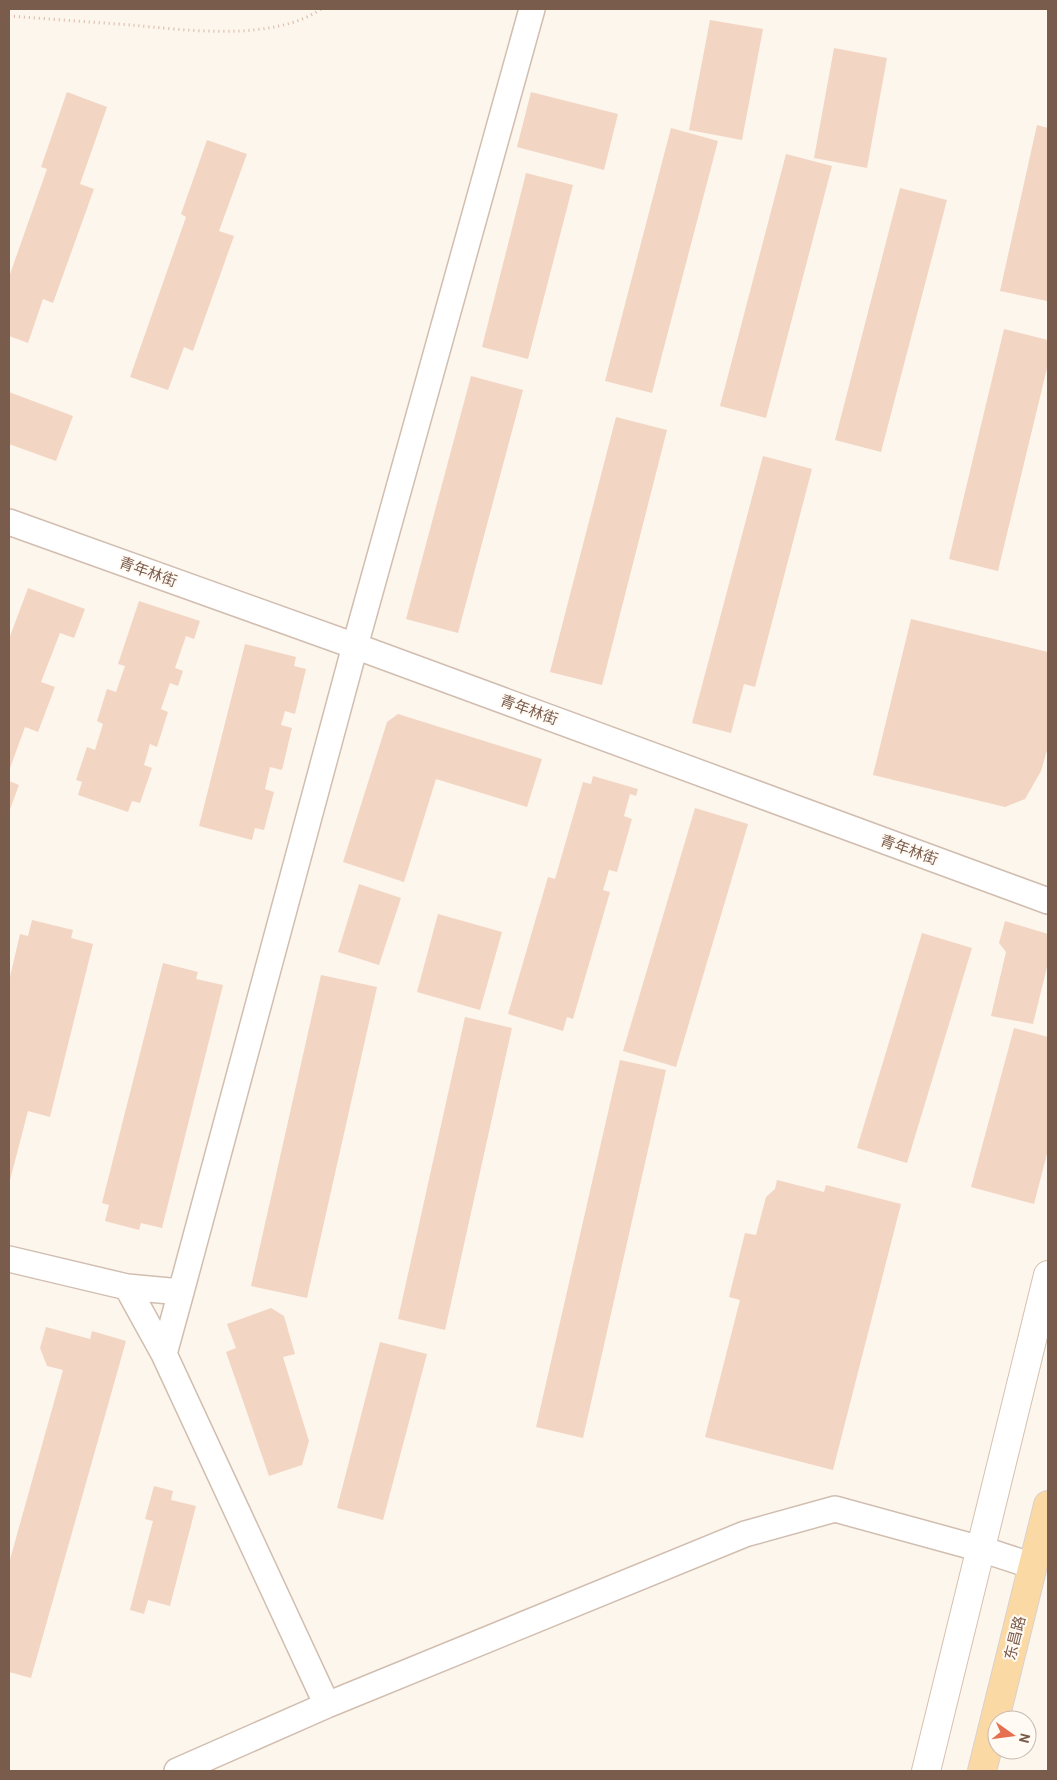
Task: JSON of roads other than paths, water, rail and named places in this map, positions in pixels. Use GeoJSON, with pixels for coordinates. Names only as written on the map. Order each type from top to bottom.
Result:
{"type":"FeatureCollection","features":[{"type":"Feature","properties":{"kind":"main road","name":"东昌路"},"geometry":{"type":"LineString","coordinates":[[982,1771],[1048,1505]]}},
{"type":"Feature","properties":{"kind":"street"},"geometry":{"type":"LineString","coordinates":[[164,1354],[355,646],[532,9]]}},
{"type":"Feature","properties":{"kind":"street","name":"青年林街"},"geometry":{"type":"LineString","coordinates":[[9,522],[355,646],[1048,901]]}},
{"type":"Feature","properties":{"kind":"street"},"geometry":{"type":"LineString","coordinates":[[9,1259],[127,1286],[181,1292]]}},
{"type":"Feature","properties":{"kind":"street"},"geometry":{"type":"LineString","coordinates":[[926,1771],[1048,1275]]}},
{"type":"Feature","properties":{"kind":"street"},"geometry":{"type":"LineString","coordinates":[[127,1286],[164,1354],[327,1705]]}},
{"type":"Feature","properties":{"kind":"street"},"geometry":{"type":"LineString","coordinates":[[177,1771],[327,1705],[745,1534],[834,1509],[981,1549],[1033,1566]]}}]}
